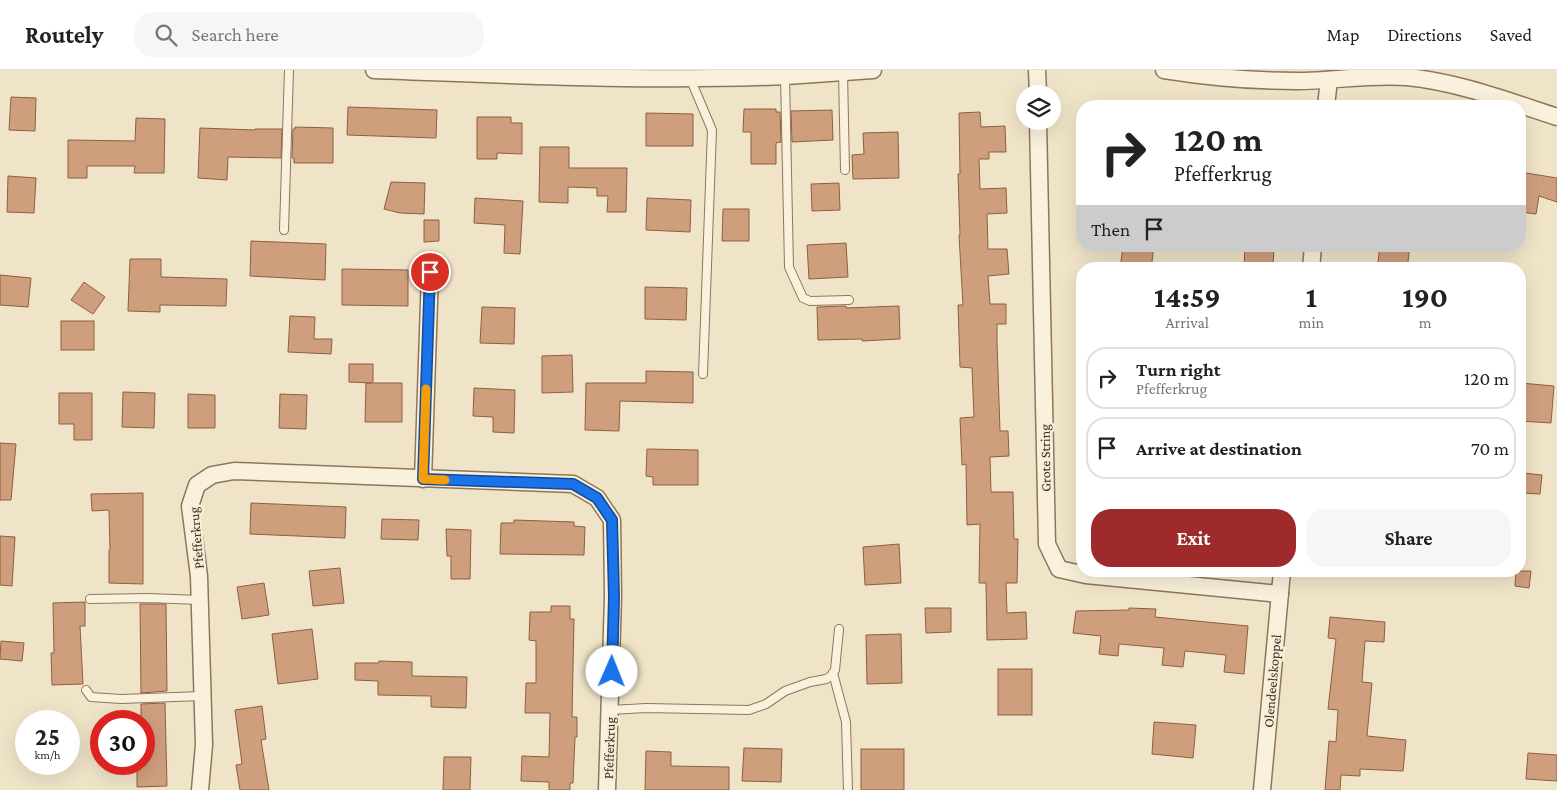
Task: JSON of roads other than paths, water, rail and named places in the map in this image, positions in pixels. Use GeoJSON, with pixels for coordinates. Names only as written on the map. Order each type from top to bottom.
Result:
{"type":"FeatureCollection","features":[{"type":"Feature","properties":{"kind":"street"},"geometry":{"type":"LineString","coordinates":[[374,70],[622,78],[785,76],[873,70]]}},
{"type":"Feature","properties":{"kind":"street"},"geometry":{"type":"LineString","coordinates":[[1037,70],[1038,85]]}},
{"type":"Feature","properties":{"kind":"street"},"geometry":{"type":"LineString","coordinates":[[1164,70],[1210,77],[1264,80],[1328,80],[1390,76],[1435,81],[1503,100]]}},
{"type":"Feature","properties":{"kind":"street"},"geometry":{"type":"LineString","coordinates":[[1326,100],[1328,80]]}},
{"type":"Feature","properties":{"kind":"street"},"geometry":{"type":"LineString","coordinates":[[1526,107],[1557,117]]}},
{"type":"Feature","properties":{"kind":"street","name":"Grote String"},"geometry":{"type":"LineString","coordinates":[[1038,130],[1047,544],[1059,569],[1076,573]]}},
{"type":"Feature","properties":{"kind":"street"},"geometry":{"type":"LineString","coordinates":[[423,479],[430,272]]}},
{"type":"Feature","properties":{"kind":"street","name":"Pfefferkrug"},"geometry":{"type":"LineString","coordinates":[[200,790],[204,745],[200,576],[190,506],[197,486],[212,475],[234,471],[573,484],[597,498],[612,520],[614,597],[607,790]]}},
{"type":"Feature","properties":{"kind":"street","name":"Grote String"},"geometry":{"type":"LineString","coordinates":[[1106,577],[1280,594]]}},
{"type":"Feature","properties":{"kind":"street","name":"Olendeelskoppel"},"geometry":{"type":"LineString","coordinates":[[1262,790],[1281,577]]}},
{"type":"Feature","properties":{"kind":"lane"},"geometry":{"type":"LineString","coordinates":[[284,230],[289,70]]}},
{"type":"Feature","properties":{"kind":"lane"},"geometry":{"type":"LineString","coordinates":[[843,72],[845,170]]}},
{"type":"Feature","properties":{"kind":"lane"},"geometry":{"type":"LineString","coordinates":[[785,76],[789,267],[802,298],[810,301],[849,300]]}},
{"type":"Feature","properties":{"kind":"lane"},"geometry":{"type":"LineString","coordinates":[[690,78],[712,130],[703,374]]}},
{"type":"Feature","properties":{"kind":"lane"},"geometry":{"type":"LineString","coordinates":[[90,599],[148,598],[200,600]]}},
{"type":"Feature","properties":{"kind":"lane"},"geometry":{"type":"LineString","coordinates":[[611,710],[646,708],[749,710],[766,704],[786,692],[810,682],[826,679],[833,673],[835,670],[839,630]]}},
{"type":"Feature","properties":{"kind":"lane"},"geometry":{"type":"LineString","coordinates":[[833,673],[846,722],[848,790]]}},
{"type":"Feature","properties":{"kind":"lane"},"geometry":{"type":"LineString","coordinates":[[86,690],[90,697],[96,698],[202,696]]}}]}
